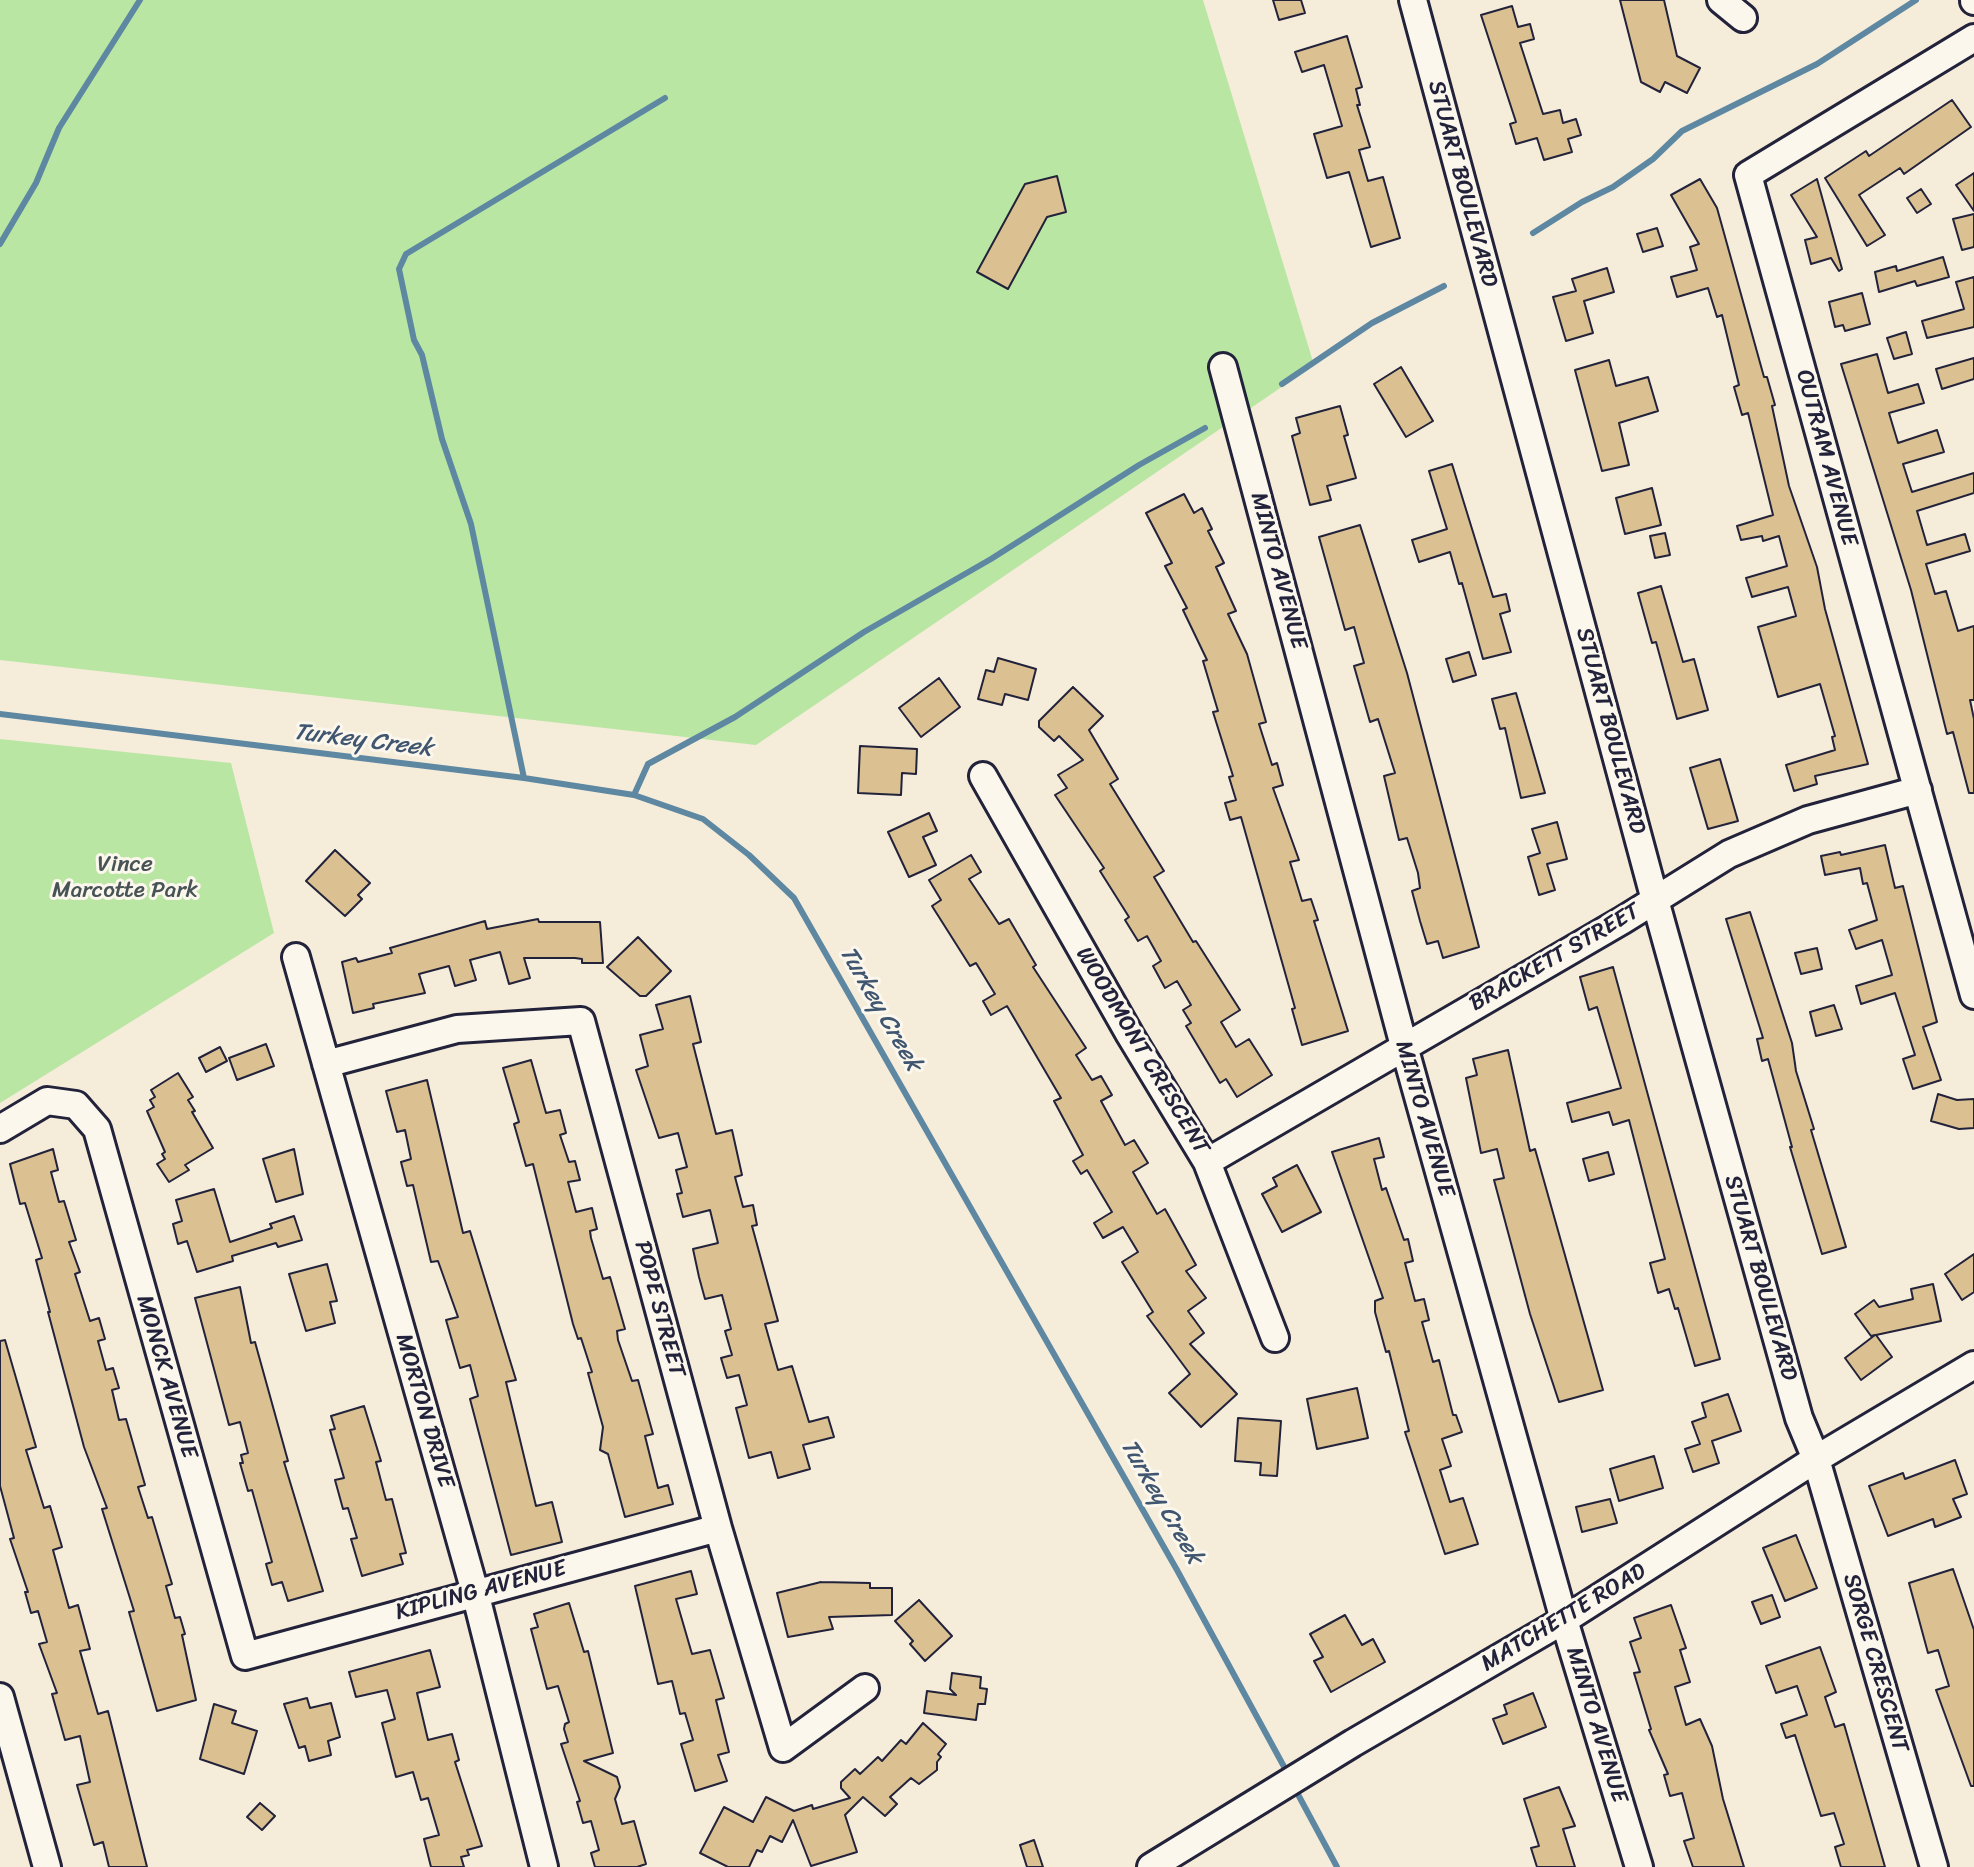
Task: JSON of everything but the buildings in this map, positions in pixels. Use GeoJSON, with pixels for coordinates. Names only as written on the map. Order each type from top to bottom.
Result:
{"type":"FeatureCollection","features":[{"type":"Feature","properties":{"kind":"street","name":"STUART BOULEVARD"},"geometry":{"type":"LineString","coordinates":[[1413,0],[1655,900],[1799,1418],[1816,1459]]}},
{"type":"Feature","properties":{"kind":"street"},"geometry":{"type":"LineString","coordinates":[[1721,0],[1743,18]]}},
{"type":"Feature","properties":{"kind":"street","name":"OUTRAM AVENUE"},"geometry":{"type":"LineString","coordinates":[[1974,38],[1748,176],[1974,995]]}},
{"type":"Feature","properties":{"kind":"street","name":"MINTO AVENUE"},"geometry":{"type":"LineString","coordinates":[[1223,367],[1404,1046],[1564,1620],[1639,1867]]}},
{"type":"Feature","properties":{"kind":"street","name":"WOODMONT CRESCENT"},"geometry":{"type":"LineString","coordinates":[[983,776],[1130,1035],[1208,1162],[1275,1338]]}},
{"type":"Feature","properties":{"kind":"street","name":"BRACKETT STREET"},"geometry":{"type":"LineString","coordinates":[[1208,1162],[1655,900],[1728,854],[1808,820],[1918,790]]}},
{"type":"Feature","properties":{"kind":"street","name":"MORTON DRIVE"},"geometry":{"type":"LineString","coordinates":[[296,957],[475,1592],[544,1867]]}},
{"type":"Feature","properties":{"kind":"street","name":"POPE STREET"},"geometry":{"type":"LineString","coordinates":[[326,1064],[457,1029],[581,1021],[718,1528],[783,1748],[865,1688]]}},
{"type":"Feature","properties":{"kind":"street","name":"MONCK AVENUE"},"geometry":{"type":"LineString","coordinates":[[0,1129],[47,1101],[76,1105],[97,1129],[245,1656]]}},
{"type":"Feature","properties":{"kind":"street","name":"MATCHETTE ROAD"},"geometry":{"type":"LineString","coordinates":[[1151,1867],[1353,1743],[1564,1620],[1816,1459],[1974,1365]]}},
{"type":"Feature","properties":{"kind":"street","name":"SORGE CRESCENT"},"geometry":{"type":"LineString","coordinates":[[1816,1459],[1934,1867]]}},
{"type":"Feature","properties":{"kind":"street","name":"KIPLING AVENUE"},"geometry":{"type":"LineString","coordinates":[[245,1656],[718,1528]]}},
{"type":"Feature","properties":{"kind":"street"},"geometry":{"type":"LineString","coordinates":[[0,1697],[47,1867]]}},
{"type":"Feature","properties":{"kind":"green space"},"geometry":{"type":"Polygon","coordinates":[[[0,0],[1203,0],[1314,365],[756,745],[0,660],[0,0]]]}},
{"type":"Feature","properties":{"kind":"green space","name":"Vince Marcotte Park"},"geometry":{"type":"Polygon","coordinates":[[[0,739],[231,763],[274,933],[0,1103],[0,739]]]}},
{"type":"Feature","properties":{"kind":"waterway"},"geometry":{"type":"LineString","coordinates":[[0,244],[36,183],[59,128],[140,0]]}},
{"type":"Feature","properties":{"kind":"waterway"},"geometry":{"type":"LineString","coordinates":[[1533,233],[1582,202],[1613,187],[1653,159],[1682,131],[1817,64],[1916,0]]}},
{"type":"Feature","properties":{"kind":"waterway"},"geometry":{"type":"LineString","coordinates":[[524,778],[471,524],[442,439],[422,355],[414,340],[399,269],[406,254],[665,98]]}},
{"type":"Feature","properties":{"kind":"waterway"},"geometry":{"type":"LineString","coordinates":[[1282,384],[1372,323],[1444,286]]}},
{"type":"Feature","properties":{"kind":"waterway"},"geometry":{"type":"LineString","coordinates":[[634,795],[648,764],[735,717],[864,632],[991,559],[1139,465],[1205,428]]}},
{"type":"Feature","properties":{"kind":"waterway","name":"Turkey Creek"},"geometry":{"type":"LineString","coordinates":[[0,714],[524,778],[634,795],[703,819],[749,855],[794,898],[1177,1570],[1288,1774]]}},
{"type":"Feature","properties":{"kind":"waterway","name":"Turkey Creek"},"geometry":{"type":"LineString","coordinates":[[1294,1787],[1337,1867]]}}]}
